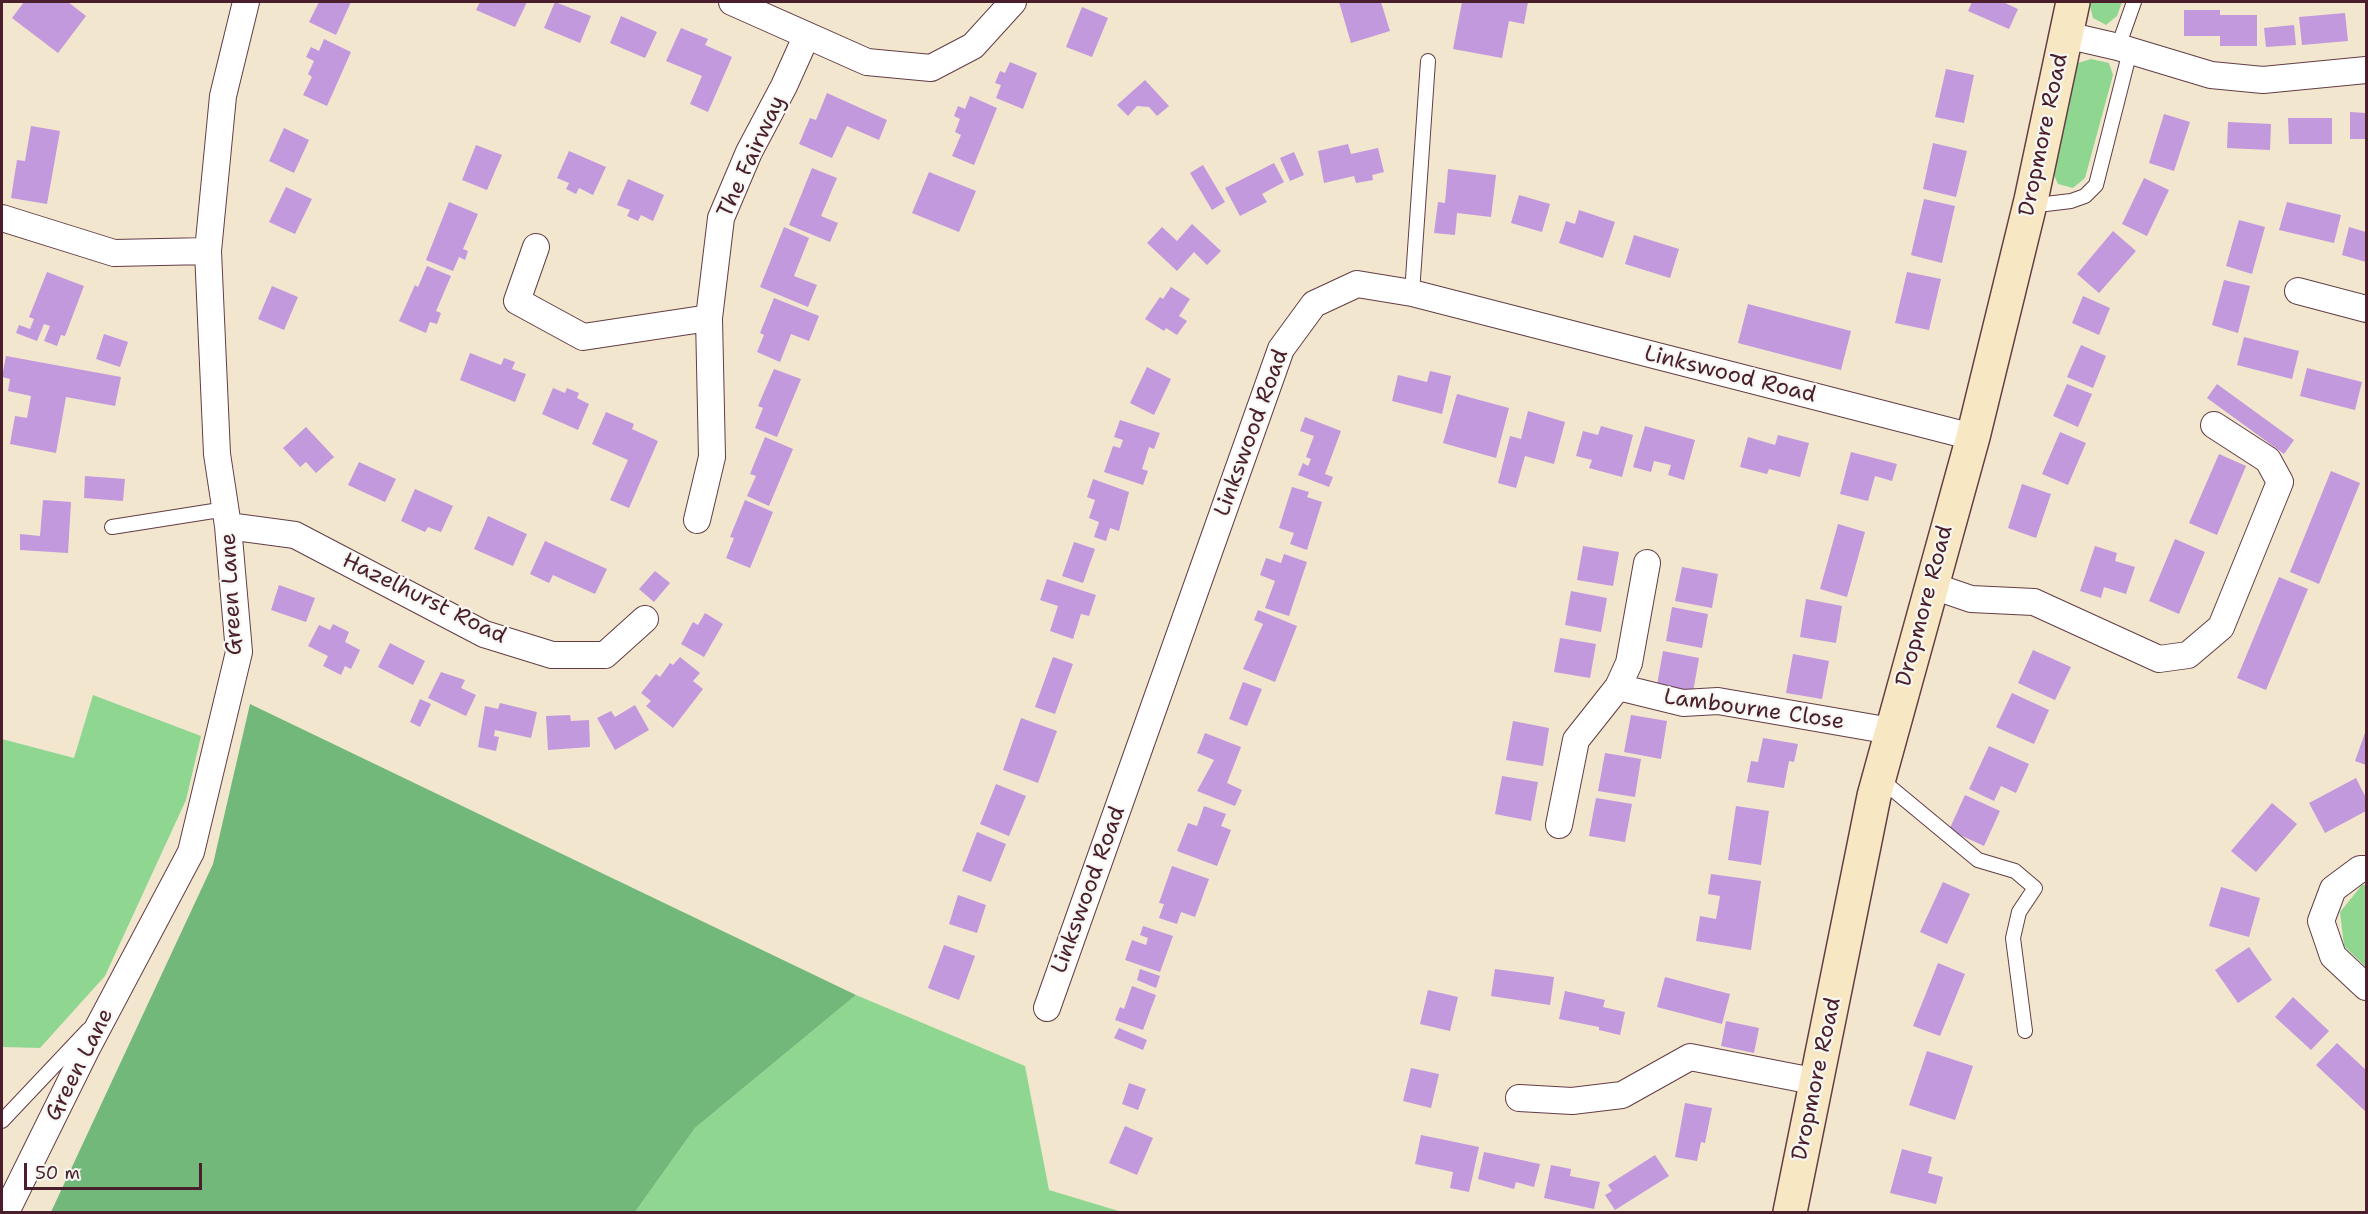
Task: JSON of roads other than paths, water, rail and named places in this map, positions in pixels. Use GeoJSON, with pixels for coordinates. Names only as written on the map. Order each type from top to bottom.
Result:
{"type":"FeatureCollection","features":[{"type":"Feature","properties":{"kind":"street","name":"Green Lane"},"geometry":{"type":"LineString","coordinates":[[6,1212],[106,1011],[191,852],[239,652],[227,518],[217,454],[208,251],[223,96],[246,2]]}},
{"type":"Feature","properties":{"kind":"street"},"geometry":{"type":"LineString","coordinates":[[732,2],[867,62],[931,68],[972,46],[1013,2]]}},
{"type":"Feature","properties":{"kind":"street","name":"Dropmore Road"},"geometry":{"type":"LineString","coordinates":[[1790,1212],[1879,778],[1930,585],[1973,437],[2031,200],[2073,2]]}},
{"type":"Feature","properties":{"kind":"street"},"geometry":{"type":"LineString","coordinates":[[2066,35],[2124,49],[2211,75],[2263,80],[2367,70]]}},
{"type":"Feature","properties":{"kind":"street","name":"The Fairway"},"geometry":{"type":"LineString","coordinates":[[697,520],[712,457],[709,318],[721,218],[749,152],[784,86],[806,36]]}},
{"type":"Feature","properties":{"kind":"street"},"geometry":{"type":"LineString","coordinates":[[2,218],[114,253],[208,251]]}},
{"type":"Feature","properties":{"kind":"street"},"geometry":{"type":"LineString","coordinates":[[536,247],[517,301],[584,337],[709,318]]}},
{"type":"Feature","properties":{"kind":"street","name":"Linkswood Road"},"geometry":{"type":"LineString","coordinates":[[1047,1008],[1281,349],[1314,304],[1357,284],[1412,293],[1973,437]]}},
{"type":"Feature","properties":{"kind":"street"},"geometry":{"type":"LineString","coordinates":[[2298,291],[2367,309]]}},
{"type":"Feature","properties":{"kind":"street"},"geometry":{"type":"LineString","coordinates":[[1930,585],[1971,599],[2034,602],[2159,659],[2188,656],[2221,627],[2280,482],[2268,460],[2214,425]]}},
{"type":"Feature","properties":{"kind":"street","name":"Hazelhurst Road"},"geometry":{"type":"LineString","coordinates":[[227,518],[295,535],[484,634],[552,655],[605,655],[645,619]]}},
{"type":"Feature","properties":{"kind":"street"},"geometry":{"type":"LineString","coordinates":[[1559,825],[1576,740],[1618,687],[1629,663],[1647,563]]}},
{"type":"Feature","properties":{"kind":"street","name":"Lambourne Close"},"geometry":{"type":"LineString","coordinates":[[1618,687],[1683,703],[1718,701],[1891,731]]}},
{"type":"Feature","properties":{"kind":"street"},"geometry":{"type":"LineString","coordinates":[[2367,869],[2360,869],[2333,889],[2320,921],[2332,956],[2367,987]]}},
{"type":"Feature","properties":{"kind":"street"},"geometry":{"type":"LineString","coordinates":[[1519,1098],[1572,1101],[1622,1095],[1690,1057],[1818,1082]]}},
{"type":"Feature","properties":{"kind":"lane"},"geometry":{"type":"LineString","coordinates":[[2031,200],[2046,204],[2071,201],[2085,196],[2096,185],[2134,2]]}},
{"type":"Feature","properties":{"kind":"lane"},"geometry":{"type":"LineString","coordinates":[[1412,293],[1428,61]]}},
{"type":"Feature","properties":{"kind":"lane"},"geometry":{"type":"LineString","coordinates":[[112,527],[227,518]]}},
{"type":"Feature","properties":{"kind":"lane"},"geometry":{"type":"LineString","coordinates":[[1879,778],[1978,860],[2015,871],[2035,888],[2019,912],[2013,938],[2025,1031]]}},
{"type":"Feature","properties":{"kind":"lane"},"geometry":{"type":"LineString","coordinates":[[2,1121],[106,1011]]}}]}
